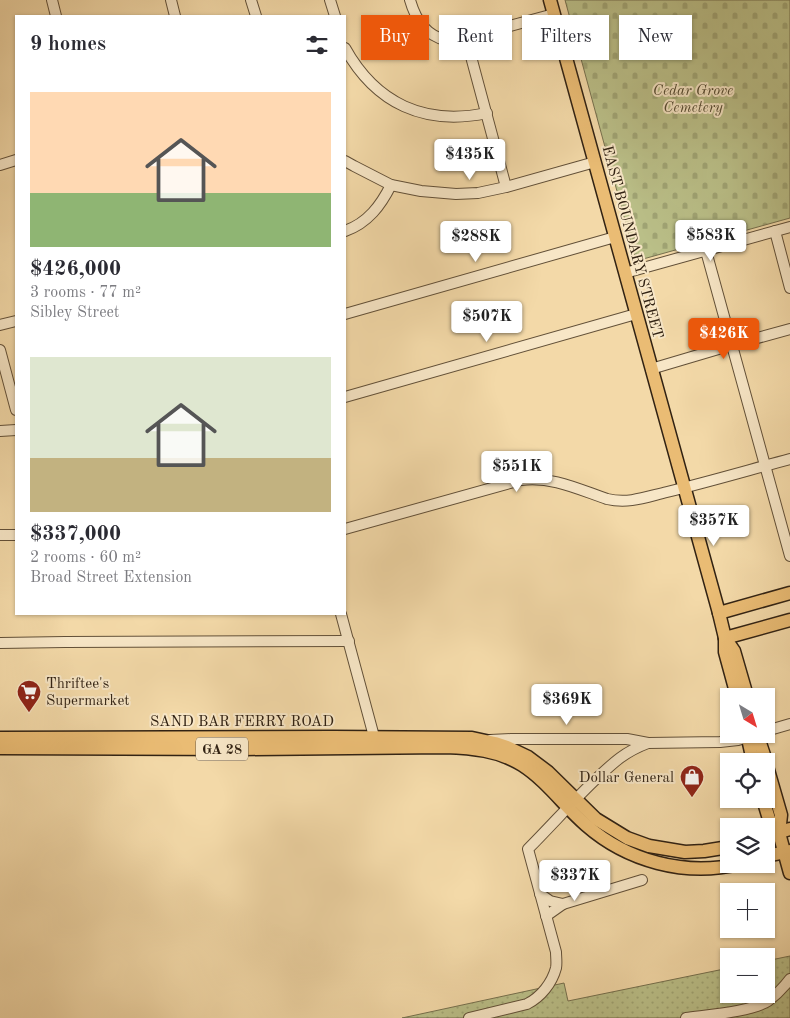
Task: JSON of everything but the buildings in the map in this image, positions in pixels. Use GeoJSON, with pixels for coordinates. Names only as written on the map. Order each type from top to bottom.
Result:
{"type":"FeatureCollection","features":[{"type":"Feature","properties":{"kind":"main road","name":"EAST BOUNDARY STREET"},"geometry":{"type":"LineString","coordinates":[[550,0],[719,613],[725,638],[725,652],[735,688]]}},
{"type":"Feature","properties":{"kind":"main road"},"geometry":{"type":"LineString","coordinates":[[719,613],[790,593]]}},
{"type":"Feature","properties":{"kind":"main road"},"geometry":{"type":"LineString","coordinates":[[725,638],[790,620]]}},
{"type":"Feature","properties":{"kind":"main road","name":"EAST BOUNDARY STREET"},"geometry":{"type":"LineString","coordinates":[[725,638],[734,651],[744,688]]}},
{"type":"Feature","properties":{"kind":"main road","name":"SAND BAR FERRY ROAD"},"geometry":{"type":"LineString","coordinates":[[0,738],[299,737],[478,749],[490,751],[522,765],[572,803]]}},
{"type":"Feature","properties":{"kind":"main road","name":"SAND BAR FERRY ROAD"},"geometry":{"type":"LineString","coordinates":[[0,748],[242,749],[459,738],[484,740]]}},
{"type":"Feature","properties":{"kind":"main road","name":"GA 28"},"geometry":{"type":"LineString","coordinates":[[484,740],[507,747],[528,757],[548,772],[572,803],[585,824],[604,839],[632,854],[658,863],[677,867],[720,868]]}},
{"type":"Feature","properties":{"kind":"main road"},"geometry":{"type":"LineString","coordinates":[[775,793],[781,814],[778,833]]}},
{"type":"Feature","properties":{"kind":"main road","name":"GA 28"},"geometry":{"type":"LineString","coordinates":[[572,803],[606,827],[627,838],[649,846],[685,852],[720,848]]}},
{"type":"Feature","properties":{"kind":"main road"},"geometry":{"type":"LineString","coordinates":[[765,808],[768,818],[787,851],[790,873]]}},
{"type":"Feature","properties":{"kind":"street"},"geometry":{"type":"LineString","coordinates":[[52,0],[56,15]]}},
{"type":"Feature","properties":{"kind":"street"},"geometry":{"type":"LineString","coordinates":[[170,0],[175,15]]}},
{"type":"Feature","properties":{"kind":"street"},"geometry":{"type":"LineString","coordinates":[[251,0],[256,15]]}},
{"type":"Feature","properties":{"kind":"street"},"geometry":{"type":"LineString","coordinates":[[330,0],[335,15]]}},
{"type":"Feature","properties":{"kind":"street"},"geometry":{"type":"LineString","coordinates":[[410,0],[418,20],[429,32],[439,38]]}},
{"type":"Feature","properties":{"kind":"street"},"geometry":{"type":"LineString","coordinates":[[512,25],[554,14]]}},
{"type":"Feature","properties":{"kind":"street"},"geometry":{"type":"LineString","coordinates":[[346,50],[355,65],[369,82],[384,95],[411,110],[440,116],[462,117],[487,113]]}},
{"type":"Feature","properties":{"kind":"street"},"geometry":{"type":"LineString","coordinates":[[472,60],[506,187]]}},
{"type":"Feature","properties":{"kind":"street"},"geometry":{"type":"LineString","coordinates":[[0,165],[15,160]]}},
{"type":"Feature","properties":{"kind":"street"},"geometry":{"type":"LineString","coordinates":[[346,162],[391,185],[421,191],[456,194],[478,193],[506,187],[595,162]]}},
{"type":"Feature","properties":{"kind":"street"},"geometry":{"type":"LineString","coordinates":[[346,231],[359,225],[373,214],[391,185]]}},
{"type":"Feature","properties":{"kind":"street"},"geometry":{"type":"LineString","coordinates":[[625,273],[790,227]]}},
{"type":"Feature","properties":{"kind":"street"},"geometry":{"type":"LineString","coordinates":[[775,231],[790,288]]}},
{"type":"Feature","properties":{"kind":"street"},"geometry":{"type":"LineString","coordinates":[[346,314],[615,237]]}},
{"type":"Feature","properties":{"kind":"street"},"geometry":{"type":"LineString","coordinates":[[706,251],[790,556]]}},
{"type":"Feature","properties":{"kind":"street"},"geometry":{"type":"LineString","coordinates":[[346,397],[636,314]]}},
{"type":"Feature","properties":{"kind":"street"},"geometry":{"type":"LineString","coordinates":[[0,326],[15,321]]}},
{"type":"Feature","properties":{"kind":"street"},"geometry":{"type":"LineString","coordinates":[[651,368],[790,329]]}},
{"type":"Feature","properties":{"kind":"street"},"geometry":{"type":"LineString","coordinates":[[0,350],[15,406]]}},
{"type":"Feature","properties":{"kind":"street"},"geometry":{"type":"LineString","coordinates":[[0,431],[15,430]]}},
{"type":"Feature","properties":{"kind":"street"},"geometry":{"type":"LineString","coordinates":[[346,529],[521,480],[552,480],[622,501],[639,499],[684,488],[790,459]]}},
{"type":"Feature","properties":{"kind":"street"},"geometry":{"type":"LineString","coordinates":[[0,535],[15,535]]}},
{"type":"Feature","properties":{"kind":"street"},"geometry":{"type":"LineString","coordinates":[[342,615],[376,742]]}},
{"type":"Feature","properties":{"kind":"street"},"geometry":{"type":"LineString","coordinates":[[0,643],[349,641]]}},
{"type":"Feature","properties":{"kind":"street"},"geometry":{"type":"LineString","coordinates":[[775,728],[790,724]]}},
{"type":"Feature","properties":{"kind":"street"},"geometry":{"type":"LineString","coordinates":[[484,740],[511,738],[627,739],[648,743],[720,741]]}},
{"type":"Feature","properties":{"kind":"street"},"geometry":{"type":"LineString","coordinates":[[469,1018],[527,1004],[542,994],[549,984],[556,968],[556,952],[528,848],[621,756],[648,743]]}},
{"type":"Feature","properties":{"kind":"street"},"geometry":{"type":"LineString","coordinates":[[546,916],[563,904],[642,880]]}},
{"type":"Feature","properties":{"kind":"street"},"geometry":{"type":"LineString","coordinates":[[540,894],[550,902],[563,904]]}},
{"type":"Feature","properties":{"kind":"street"},"geometry":{"type":"LineString","coordinates":[[686,1018],[757,1006],[768,1001],[790,979]]}},
{"type":"Feature","properties":{"kind":"green space","name":"Cedar Grove Cemetery"},"geometry":{"type":"Polygon","coordinates":[[[565,0],[790,0],[790,218],[636,261],[581,60],[609,60],[609,15],[569,15],[565,0]]]}},
{"type":"Feature","properties":{"kind":"green space"},"geometry":{"type":"Polygon","coordinates":[[[790,956],[790,1018],[402,1018],[564,983],[568,1001],[720,970],[720,1003],[775,1003],[775,959],[790,956]]]}},
{"type":"Feature","properties":{"kind":"place","name":"Thriftee's Supermarket"},"geometry":{"type":"Point","coordinates":[29,713]}},
{"type":"Feature","properties":{"kind":"place","name":"Dollar General"},"geometry":{"type":"Point","coordinates":[692,798]}}]}
